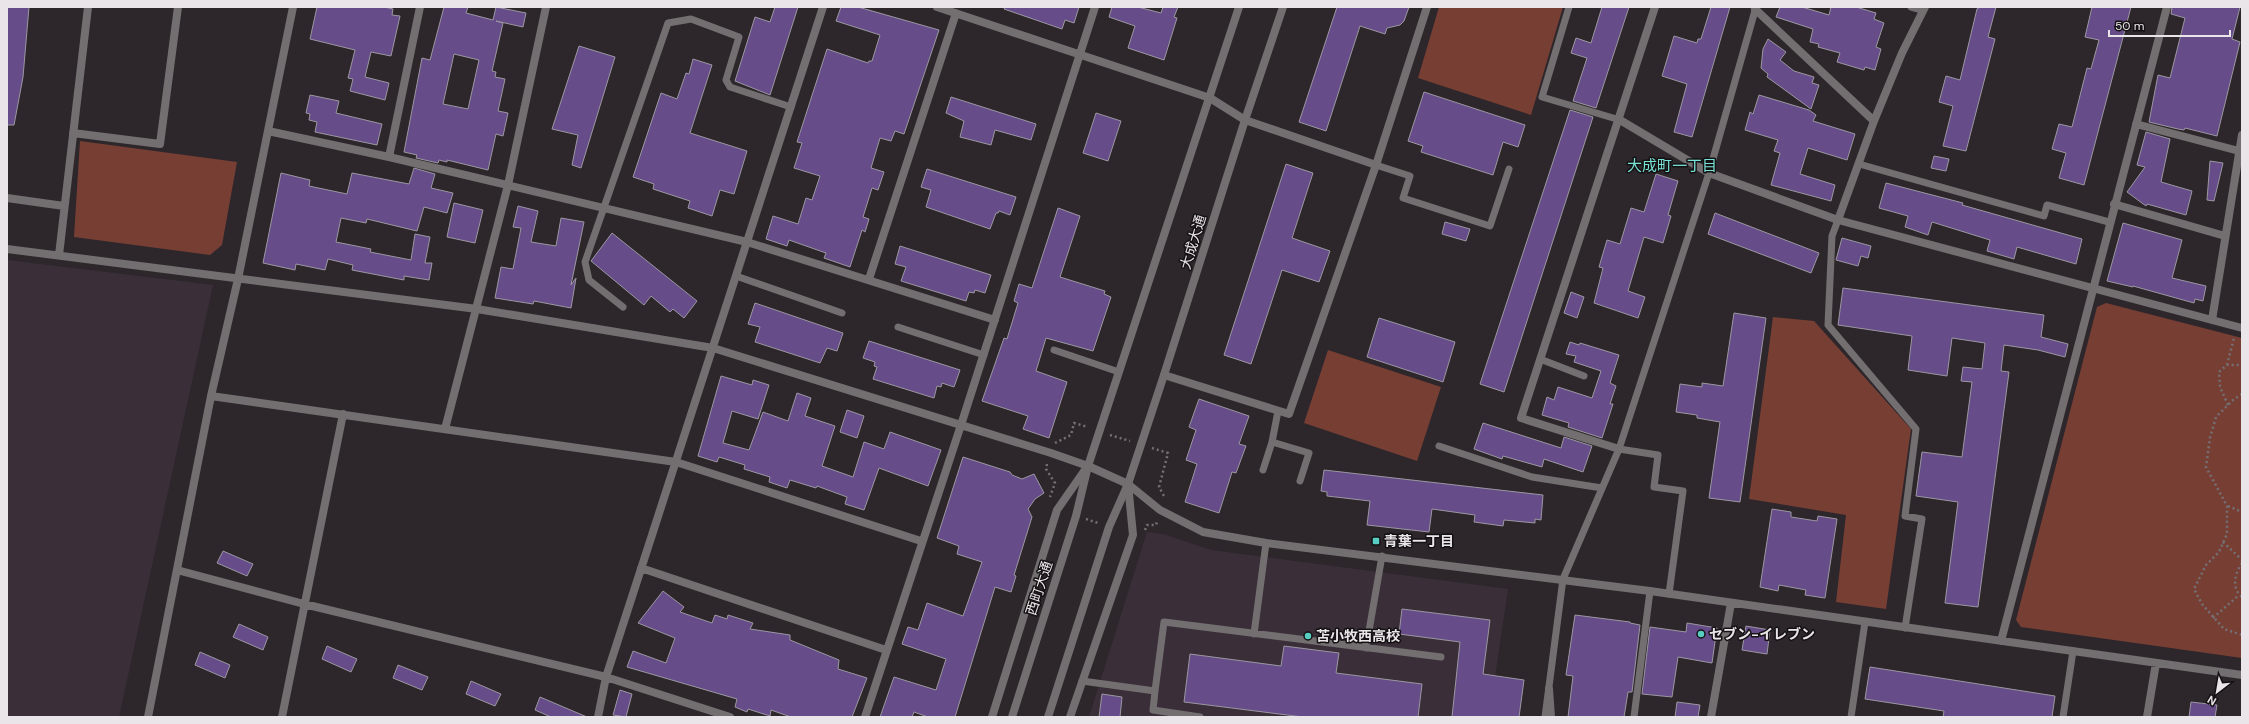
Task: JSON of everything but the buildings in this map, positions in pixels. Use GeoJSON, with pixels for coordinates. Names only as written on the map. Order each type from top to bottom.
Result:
{"type":"FeatureCollection","features":[{"type":"Feature","properties":{"kind":"street"},"geometry":{"type":"LineString","coordinates":[[59,255],[72,133],[88,7]]}},
{"type":"Feature","properties":{"kind":"street"},"geometry":{"type":"LineString","coordinates":[[72,133],[160,144],[178,7]]}},
{"type":"Feature","properties":{"kind":"street"},"geometry":{"type":"LineString","coordinates":[[148,717],[211,396],[238,279],[293,7]]}},
{"type":"Feature","properties":{"kind":"street"},"geometry":{"type":"LineString","coordinates":[[388,157],[420,7]]}},
{"type":"Feature","properties":{"kind":"street"},"geometry":{"type":"LineString","coordinates":[[445,429],[508,186],[546,7]]}},
{"type":"Feature","properties":{"kind":"street"},"geometry":{"type":"LineString","coordinates":[[598,717],[606,677],[823,7]]}},
{"type":"Feature","properties":{"kind":"street"},"geometry":{"type":"LineString","coordinates":[[937,7],[1080,53],[1210,98],[1245,120],[1376,165]]}},
{"type":"Feature","properties":{"kind":"street"},"geometry":{"type":"LineString","coordinates":[[865,717],[921,541],[962,425],[1095,7]]}},
{"type":"Feature","properties":{"kind":"street","name":"大成大通"},"geometry":{"type":"LineString","coordinates":[[1088,466],[1239,7]]}},
{"type":"Feature","properties":{"kind":"street","name":"大成大通"},"geometry":{"type":"LineString","coordinates":[[1128,484],[1245,120],[1283,7]]}},
{"type":"Feature","properties":{"kind":"street"},"geometry":{"type":"LineString","coordinates":[[1164,375],[1289,414],[1376,165],[1427,7]]}},
{"type":"Feature","properties":{"kind":"street"},"geometry":{"type":"LineString","coordinates":[[1619,449],[1521,418],[1620,120],[1655,7]]}},
{"type":"Feature","properties":{"kind":"street"},"geometry":{"type":"LineString","coordinates":[[2001,641],[2093,290],[2109,222],[2167,7]]}},
{"type":"Feature","properties":{"kind":"street"},"geometry":{"type":"LineString","coordinates":[[1756,8],[1874,121]]}},
{"type":"Feature","properties":{"kind":"street"},"geometry":{"type":"LineString","coordinates":[[1838,220],[1874,121],[1902,53],[1923,9]]}},
{"type":"Feature","properties":{"kind":"street"},"geometry":{"type":"LineString","coordinates":[[869,279],[956,13]]}},
{"type":"Feature","properties":{"kind":"street"},"geometry":{"type":"LineString","coordinates":[[1620,120],[1709,173],[1838,220],[2093,290],[2240,327]]}},
{"type":"Feature","properties":{"kind":"street"},"geometry":{"type":"LineString","coordinates":[[2136,124],[2239,151]]}},
{"type":"Feature","properties":{"kind":"street"},"geometry":{"type":"LineString","coordinates":[[268,131],[388,157],[747,242],[869,279],[995,320]]}},
{"type":"Feature","properties":{"kind":"street"},"geometry":{"type":"LineString","coordinates":[[2212,320],[2225,236],[2238,184],[2239,151],[2242,135]]}},
{"type":"Feature","properties":{"kind":"street"},"geometry":{"type":"LineString","coordinates":[[7,198],[64,206]]}},
{"type":"Feature","properties":{"kind":"street"},"geometry":{"type":"LineString","coordinates":[[2114,204],[2225,236]]}},
{"type":"Feature","properties":{"kind":"street"},"geometry":{"type":"LineString","coordinates":[[7,249],[477,309],[713,348],[962,425],[1088,466],[1128,484],[1160,510],[1202,532],[1266,543],[1563,579],[2242,675]]}},
{"type":"Feature","properties":{"kind":"street"},"geometry":{"type":"LineString","coordinates":[[211,396],[676,462],[921,541]]}},
{"type":"Feature","properties":{"kind":"street"},"geometry":{"type":"LineString","coordinates":[[282,717],[343,414]]}},
{"type":"Feature","properties":{"kind":"street"},"geometry":{"type":"LineString","coordinates":[[992,717],[1057,510],[1088,466]]}},
{"type":"Feature","properties":{"kind":"street","name":"西町大通"},"geometry":{"type":"LineString","coordinates":[[1012,717],[1076,516],[1088,466]]}},
{"type":"Feature","properties":{"kind":"street"},"geometry":{"type":"LineString","coordinates":[[1070,717],[1133,534],[1128,484]]}},
{"type":"Feature","properties":{"kind":"street"},"geometry":{"type":"LineString","coordinates":[[1048,717],[1109,527],[1128,484]]}},
{"type":"Feature","properties":{"kind":"street"},"geometry":{"type":"LineString","coordinates":[[641,568],[886,650]]}},
{"type":"Feature","properties":{"kind":"street"},"geometry":{"type":"LineString","coordinates":[[177,570],[304,604],[606,677],[730,717]]}},
{"type":"Feature","properties":{"kind":"street"},"geometry":{"type":"LineString","coordinates":[[1711,717],[1731,603]]}},
{"type":"Feature","properties":{"kind":"street"},"geometry":{"type":"LineString","coordinates":[[2147,717],[2156,663]]}},
{"type":"Feature","properties":{"kind":"street"},"geometry":{"type":"LineString","coordinates":[[1549,689],[1551,717]]}},
{"type":"Feature","properties":{"kind":"lane"},"geometry":{"type":"LineString","coordinates":[[1569,7],[1542,97],[1620,120]]}},
{"type":"Feature","properties":{"kind":"lane"},"geometry":{"type":"LineString","coordinates":[[1911,7],[1923,9]]}},
{"type":"Feature","properties":{"kind":"lane"},"geometry":{"type":"LineString","coordinates":[[1544,717],[1549,689],[1558,604],[1563,579],[1619,449],[1709,173],[1756,8]]}},
{"type":"Feature","properties":{"kind":"lane"},"geometry":{"type":"LineString","coordinates":[[622,307],[589,280],[585,262],[668,23],[691,19],[739,37],[726,80],[730,87],[791,108]]}},
{"type":"Feature","properties":{"kind":"lane"},"geometry":{"type":"LineString","coordinates":[[1858,164],[2044,216],[2047,205],[2109,222]]}},
{"type":"Feature","properties":{"kind":"lane"},"geometry":{"type":"LineString","coordinates":[[1376,165],[1410,176],[1403,198],[1490,226],[1508,169]]}},
{"type":"Feature","properties":{"kind":"lane"},"geometry":{"type":"LineString","coordinates":[[1838,220],[1832,236],[1828,325],[1916,429],[1905,516],[1922,519],[1905,628]]}},
{"type":"Feature","properties":{"kind":"lane"},"geometry":{"type":"LineString","coordinates":[[736,276],[842,313]]}},
{"type":"Feature","properties":{"kind":"lane"},"geometry":{"type":"LineString","coordinates":[[898,327],[984,355]]}},
{"type":"Feature","properties":{"kind":"lane"},"geometry":{"type":"LineString","coordinates":[[1054,350],[1119,372]]}},
{"type":"Feature","properties":{"kind":"lane"},"geometry":{"type":"LineString","coordinates":[[1540,359],[1584,376]]}},
{"type":"Feature","properties":{"kind":"lane"},"geometry":{"type":"LineString","coordinates":[[1263,470],[1272,442],[1278,411]]}},
{"type":"Feature","properties":{"kind":"lane"},"geometry":{"type":"LineString","coordinates":[[1272,442],[1309,453],[1300,481]]}},
{"type":"Feature","properties":{"kind":"lane"},"geometry":{"type":"LineString","coordinates":[[1439,446],[1532,477],[1602,488]]}},
{"type":"Feature","properties":{"kind":"lane"},"geometry":{"type":"LineString","coordinates":[[1619,449],[1658,454],[1654,486],[1683,491],[1669,594]]}},
{"type":"Feature","properties":{"kind":"lane"},"geometry":{"type":"LineString","coordinates":[[1254,634],[1266,543]]}},
{"type":"Feature","properties":{"kind":"lane"},"geometry":{"type":"LineString","coordinates":[[1366,648],[1382,556]]}},
{"type":"Feature","properties":{"kind":"lane"},"geometry":{"type":"LineString","coordinates":[[1634,717],[1650,591]]}},
{"type":"Feature","properties":{"kind":"lane"},"geometry":{"type":"LineString","coordinates":[[1200,717],[1153,710],[1164,622],[1440,657]]}},
{"type":"Feature","properties":{"kind":"lane"},"geometry":{"type":"LineString","coordinates":[[1852,717],[1865,622]]}},
{"type":"Feature","properties":{"kind":"lane"},"geometry":{"type":"LineString","coordinates":[[2063,717],[2073,651]]}},
{"type":"Feature","properties":{"kind":"lane"},"geometry":{"type":"LineString","coordinates":[[1082,681],[1155,691]]}},
{"type":"Feature","properties":{"kind":"path"},"geometry":{"type":"LineString","coordinates":[[2228,405],[2220,387],[2219,372],[2227,364],[2240,327]]}},
{"type":"Feature","properties":{"kind":"path"},"geometry":{"type":"LineString","coordinates":[[2227,364],[2242,365]]}},
{"type":"Feature","properties":{"kind":"path"},"geometry":{"type":"LineString","coordinates":[[2242,394],[2216,417],[2210,438],[2206,467],[2227,506],[2227,534],[2219,552],[2206,565],[2194,589],[2202,604],[2224,630],[2242,635]]}},
{"type":"Feature","properties":{"kind":"path"},"geometry":{"type":"LineString","coordinates":[[2227,506],[2242,512]]}},
{"type":"Feature","properties":{"kind":"path"},"geometry":{"type":"LineString","coordinates":[[2223,542],[2242,560]]}},
{"type":"Feature","properties":{"kind":"path"},"geometry":{"type":"LineString","coordinates":[[2214,618],[2241,596],[2234,583],[2236,571],[2242,563]]}},
{"type":"Feature","properties":{"kind":"shaded area"},"geometry":{"type":"Polygon","coordinates":[[[1439,7],[1563,7],[1531,115],[1418,78],[1439,7]]]}},
{"type":"Feature","properties":{"kind":"shaded area"},"geometry":{"type":"Polygon","coordinates":[[[80,141],[237,162],[222,245],[210,255],[74,237],[80,141]]]}},
{"type":"Feature","properties":{"kind":"shaded area"},"geometry":{"type":"Polygon","coordinates":[[[7,260],[213,285],[119,717],[7,717],[7,260]]]}},
{"type":"Feature","properties":{"kind":"shaded area"},"geometry":{"type":"Polygon","coordinates":[[[2106,303],[2242,338],[2242,658],[2021,627],[2016,620],[2097,307],[2106,303]]]}},
{"type":"Feature","properties":{"kind":"shaded area"},"geometry":{"type":"Polygon","coordinates":[[[1773,317],[1814,321],[1911,429],[1886,609],[1836,602],[1846,515],[1749,499],[1773,317]]]}},
{"type":"Feature","properties":{"kind":"shaded area"},"geometry":{"type":"Polygon","coordinates":[[[1328,350],[1441,387],[1417,461],[1304,423],[1328,350]]]}},
{"type":"Feature","properties":{"kind":"shaded area","name":"苫小牧西高校"},"geometry":{"type":"Polygon","coordinates":[[[1147,532],[1163,534],[1211,550],[1508,589],[1489,717],[1089,717],[1147,532]]]}},
{"type":"Feature","properties":{"kind":"place","name":"青葉一丁目"},"geometry":{"type":"Point","coordinates":[1376,541]}},
{"type":"Feature","properties":{"kind":"place","name":"セブン-イレブン"},"geometry":{"type":"Point","coordinates":[1701,634]}},
{"type":"Feature","properties":{"kind":"place","name":"苫小牧西高校"},"geometry":{"type":"Point","coordinates":[1308,636]}},
{"type":"Feature","properties":{"kind":"district","name":"大成町一丁目"},"geometry":{"type":"Point","coordinates":[1672,166]}}]}
